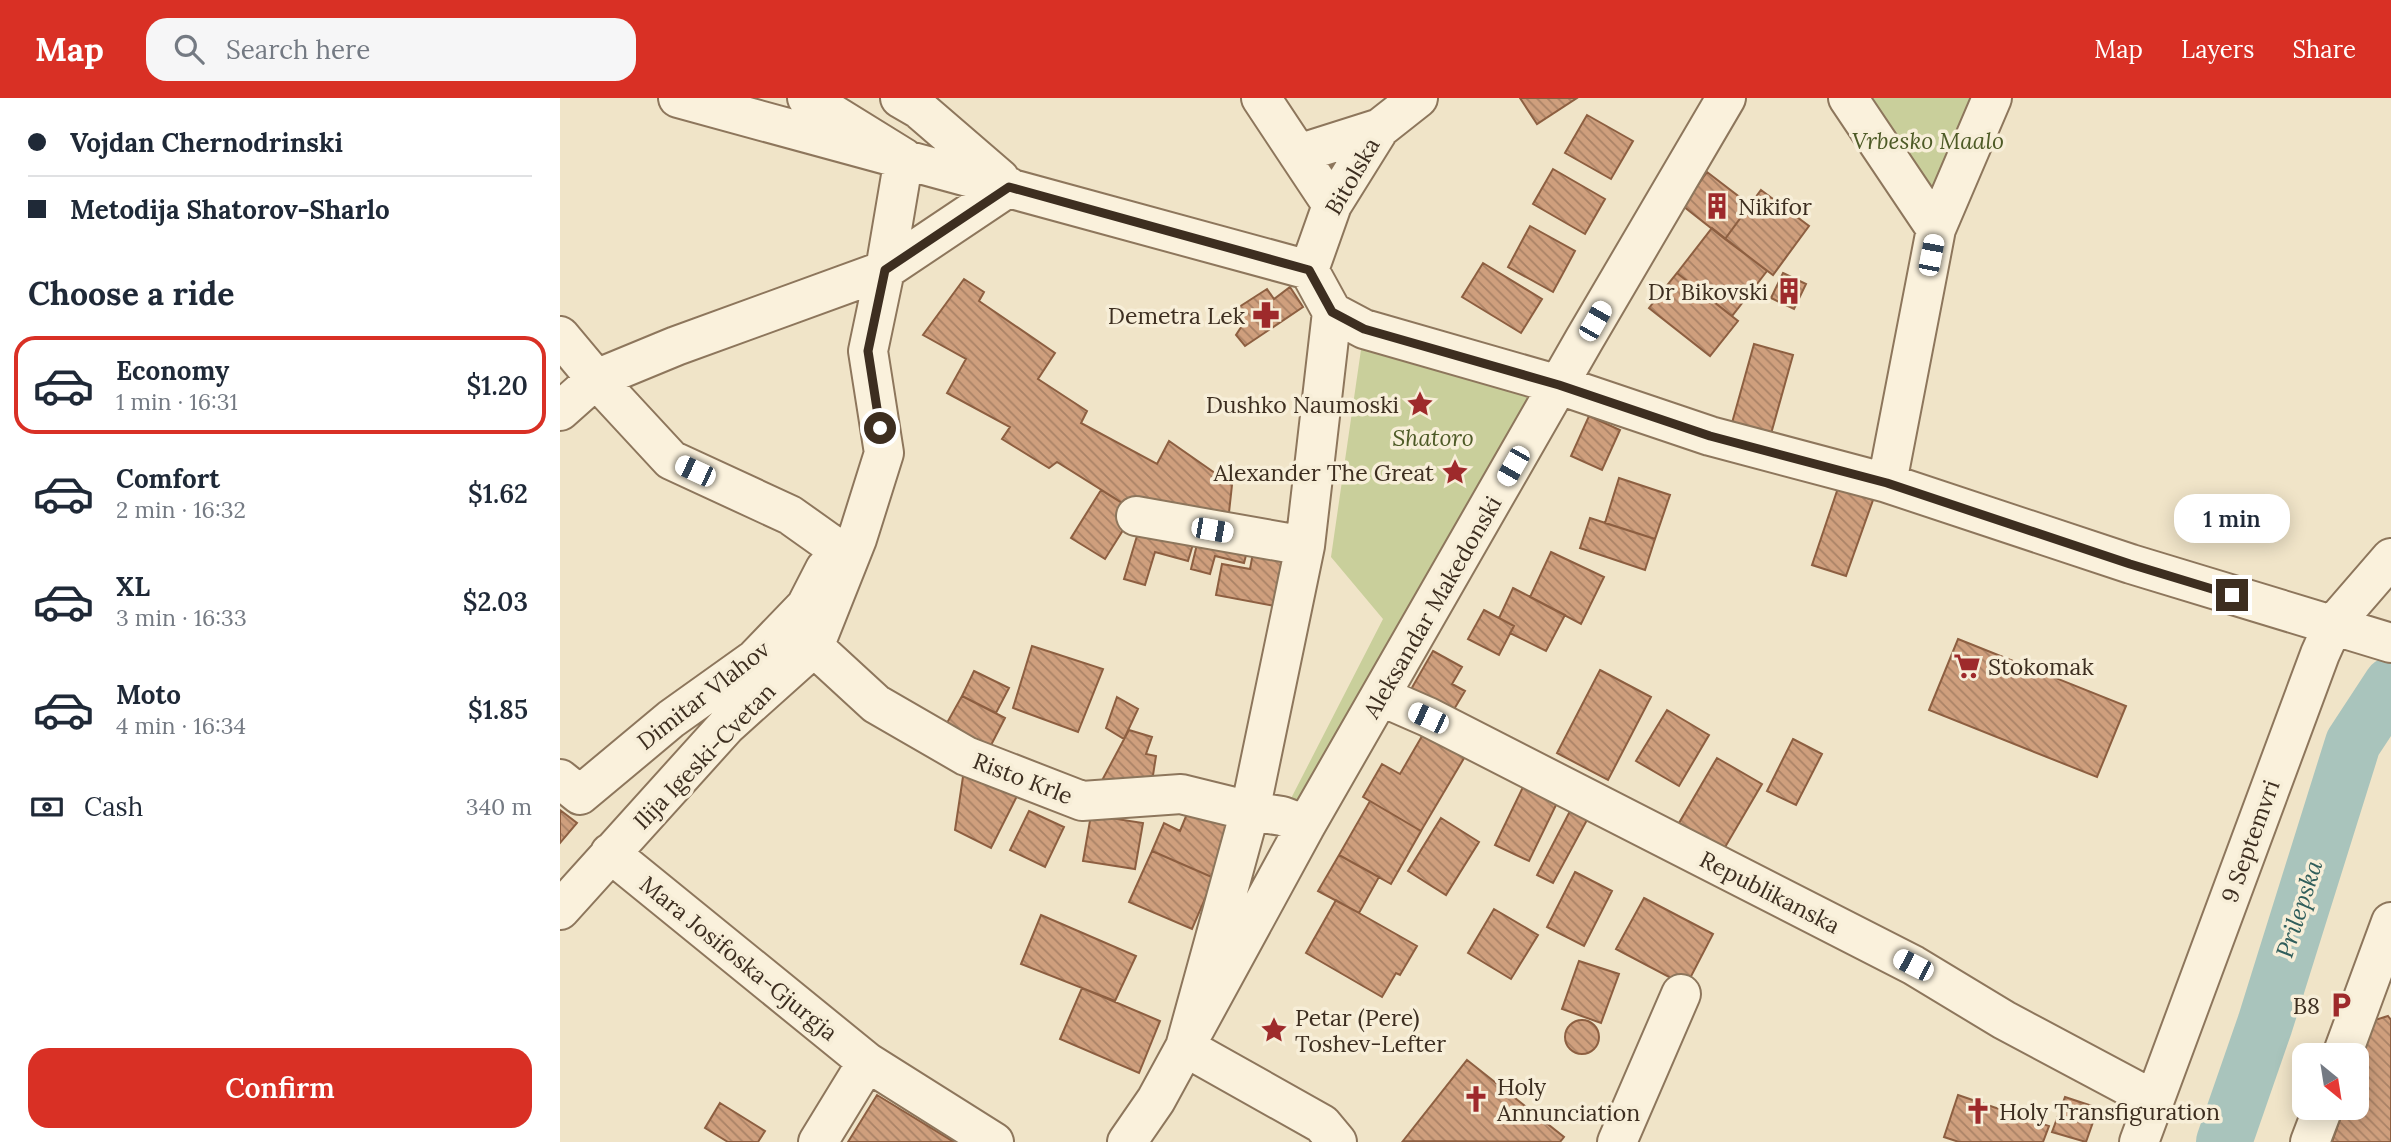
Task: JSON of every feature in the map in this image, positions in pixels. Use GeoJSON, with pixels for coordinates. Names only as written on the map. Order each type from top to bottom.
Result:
{"type":"FeatureCollection","features":[{"type":"Feature","properties":{"kind":"street"},"geometry":{"type":"LineString","coordinates":[[678,98],[1309,270],[1332,312],[1364,329],[1559,385],[1710,436],[1887,483],[2130,564],[2391,643]]}},
{"type":"Feature","properties":{"kind":"street"},"geometry":{"type":"LineString","coordinates":[[807,98],[904,158]]}},
{"type":"Feature","properties":{"kind":"street"},"geometry":{"type":"LineString","coordinates":[[900,98],[919,109],[1009,187]]}},
{"type":"Feature","properties":{"kind":"street"},"geometry":{"type":"LineString","coordinates":[[1261,98],[1332,205]]}},
{"type":"Feature","properties":{"kind":"street","name":"Bitolska"},"geometry":{"type":"LineString","coordinates":[[1309,270],[1332,205],[1380,128],[1419,98]]}},
{"type":"Feature","properties":{"kind":"street","name":"Aleksandar Makedonski"},"geometry":{"type":"LineString","coordinates":[[1128,1142],[1156,1100],[1306,825],[1726,98]]}},
{"type":"Feature","properties":{"kind":"street"},"geometry":{"type":"LineString","coordinates":[[1848,98],[1936,229]]}},
{"type":"Feature","properties":{"kind":"street"},"geometry":{"type":"LineString","coordinates":[[1887,483],[1936,229],[1992,98]]}},
{"type":"Feature","properties":{"kind":"street"},"geometry":{"type":"LineString","coordinates":[[1298,154],[1380,128]]}},
{"type":"Feature","properties":{"kind":"street","name":"Ilija Igeski-Cvetan"},"geometry":{"type":"LineString","coordinates":[[560,910],[727,725],[814,647],[846,543],[884,453],[868,351],[904,158]]}},
{"type":"Feature","properties":{"kind":"street"},"geometry":{"type":"LineString","coordinates":[[560,411],[596,379],[676,346],[885,270],[1009,187]]}},
{"type":"Feature","properties":{"kind":"street","name":"Aleksandar Makedonski"},"geometry":{"type":"LineString","coordinates":[[1185,1047],[1250,811],[1305,547],[1332,312]]}},
{"type":"Feature","properties":{"kind":"street"},"geometry":{"type":"LineString","coordinates":[[560,336],[671,460],[846,543]]}},
{"type":"Feature","properties":{"kind":"street"},"geometry":{"type":"LineString","coordinates":[[1136,516],[1305,547]]}},
{"type":"Feature","properties":{"kind":"street","name":"Dimitar Vlahov"},"geometry":{"type":"LineString","coordinates":[[560,779],[580,794],[671,719],[755,659],[806,606],[846,543]]}},
{"type":"Feature","properties":{"kind":"street","name":"9 Septemvri"},"geometry":{"type":"LineString","coordinates":[[2139,1142],[2315,666],[2333,625],[2391,558]]}},
{"type":"Feature","properties":{"kind":"street","name":"Risto Krle"},"geometry":{"type":"LineString","coordinates":[[814,647],[876,704],[966,756],[1082,801],[1181,794],[1282,816],[1306,825]]}},
{"type":"Feature","properties":{"kind":"street","name":"Republikanska"},"geometry":{"type":"LineString","coordinates":[[1380,696],[1913,965],[2004,1020],[2154,1100]]}},
{"type":"Feature","properties":{"kind":"street","name":"Mara Josifoska-Gjurgja"},"geometry":{"type":"LineString","coordinates":[[610,853],[867,1062],[994,1142]]}},
{"type":"Feature","properties":{"kind":"street"},"geometry":{"type":"LineString","coordinates":[[2347,1043],[2387,948]]}},
{"type":"Feature","properties":{"kind":"street"},"geometry":{"type":"LineString","coordinates":[[1616,1142],[1681,994]]}},
{"type":"Feature","properties":{"kind":"street"},"geometry":{"type":"LineString","coordinates":[[1185,1047],[1321,1124],[1336,1142]]}},
{"type":"Feature","properties":{"kind":"street"},"geometry":{"type":"LineString","coordinates":[[818,1142],[867,1062]]}},
{"type":"Feature","properties":{"kind":"street"},"geometry":{"type":"LineString","coordinates":[[2310,1142],[2318,1120]]}},
{"type":"Feature","properties":{"kind":"green space","name":"Vrbesko Maalo"},"geometry":{"type":"Polygon","coordinates":[[[1848,98],[1992,98],[1936,229],[1848,98]]]}},
{"type":"Feature","properties":{"kind":"green space","name":"Shatoro"},"geometry":{"type":"Polygon","coordinates":[[[1364,329],[1559,385],[1306,825],[1282,816],[1383,619],[1331,557],[1364,329]]]}},
{"type":"Feature","properties":{"kind":"building"},"geometry":{"type":"Polygon","coordinates":[[[1520,98],[1577,98],[1537,124],[1520,98]]]}},
{"type":"Feature","properties":{"kind":"building"},"geometry":{"type":"Polygon","coordinates":[[[1587,115],[1633,141],[1611,179],[1565,153],[1587,115]]]}},
{"type":"Feature","properties":{"kind":"building"},"geometry":{"type":"Polygon","coordinates":[[[1553,169],[1605,199],[1585,234],[1533,204],[1553,169]]]}},
{"type":"Feature","properties":{"kind":"building","name":"Nikifor"},"geometry":{"type":"Polygon","coordinates":[[[1707,172],[1750,205],[1725,239],[1683,206],[1707,172]]]}},
{"type":"Feature","properties":{"kind":"building"},"geometry":{"type":"Polygon","coordinates":[[[1761,190],[1809,226],[1773,275],[1725,239],[1761,190]]]}},
{"type":"Feature","properties":{"kind":"building"},"geometry":{"type":"Polygon","coordinates":[[[1530,226],[1575,251],[1553,292],[1508,267],[1530,226]]]}},
{"type":"Feature","properties":{"kind":"building"},"geometry":{"type":"Polygon","coordinates":[[[1712,228],[1767,271],[1732,316],[1677,273],[1712,228]]]}},
{"type":"Feature","properties":{"kind":"building"},"geometry":{"type":"Polygon","coordinates":[[[1483,263],[1542,299],[1521,333],[1462,297],[1483,263]]]}},
{"type":"Feature","properties":{"kind":"building"},"geometry":{"type":"Polygon","coordinates":[[[1677,273],[1738,321],[1710,356],[1649,308],[1677,273]]]}},
{"type":"Feature","properties":{"kind":"building","name":"Dr Bikovski"},"geometry":{"type":"Polygon","coordinates":[[[1783,273],[1806,284],[1794,309],[1771,298],[1783,273]]]}},
{"type":"Feature","properties":{"kind":"building"},"geometry":{"type":"Polygon","coordinates":[[[964,279],[984,292],[979,301],[1055,353],[1038,379],[1087,411],[1081,423],[1157,464],[1169,441],[1232,485],[1227,531],[1135,511],[1057,462],[1049,468],[1002,439],[1010,427],[947,393],[966,359],[923,335],[964,279]]]}},
{"type":"Feature","properties":{"kind":"building","name":"Demetra Lek"},"geometry":{"type":"Polygon","coordinates":[[[1290,287],[1303,307],[1245,346],[1236,335],[1245,321],[1236,309],[1267,289],[1274,299],[1290,287]]]}},
{"type":"Feature","properties":{"kind":"building"},"geometry":{"type":"Polygon","coordinates":[[[1754,344],[1793,355],[1769,441],[1730,430],[1754,344]]]}},
{"type":"Feature","properties":{"kind":"building"},"geometry":{"type":"Polygon","coordinates":[[[1589,416],[1620,430],[1602,470],[1571,456],[1589,416]]]}},
{"type":"Feature","properties":{"kind":"building"},"geometry":{"type":"Polygon","coordinates":[[[1619,478],[1670,495],[1655,539],[1605,523],[1619,478]]]}},
{"type":"Feature","properties":{"kind":"building"},"geometry":{"type":"Polygon","coordinates":[[[1838,488],[1873,500],[1846,576],[1812,565],[1838,488]]]}},
{"type":"Feature","properties":{"kind":"building"},"geometry":{"type":"Polygon","coordinates":[[[1101,490],[1135,511],[1105,559],[1071,538],[1101,490]]]}},
{"type":"Feature","properties":{"kind":"building"},"geometry":{"type":"Polygon","coordinates":[[[1590,518],[1655,539],[1645,570],[1580,548],[1590,518]]]}},
{"type":"Feature","properties":{"kind":"building"},"geometry":{"type":"Polygon","coordinates":[[[1140,526],[1196,534],[1188,561],[1155,552],[1145,585],[1124,579],[1140,526]]]}},
{"type":"Feature","properties":{"kind":"building"},"geometry":{"type":"Polygon","coordinates":[[[1200,532],[1249,544],[1244,563],[1215,556],[1210,574],[1191,569],[1200,532]]]}},
{"type":"Feature","properties":{"kind":"building"},"geometry":{"type":"Polygon","coordinates":[[[1255,542],[1285,548],[1275,606],[1216,595],[1222,564],[1250,569],[1255,542]]]}},
{"type":"Feature","properties":{"kind":"building"},"geometry":{"type":"Polygon","coordinates":[[[1551,552],[1604,577],[1581,624],[1530,597],[1551,552]]]}},
{"type":"Feature","properties":{"kind":"building"},"geometry":{"type":"Polygon","coordinates":[[[1513,588],[1565,615],[1546,651],[1510,633],[1514,626],[1499,618],[1513,588]]]}},
{"type":"Feature","properties":{"kind":"building"},"geometry":{"type":"Polygon","coordinates":[[[1484,610],[1514,626],[1499,655],[1468,639],[1484,610]]]}},
{"type":"Feature","properties":{"kind":"building"},"geometry":{"type":"Polygon","coordinates":[[[1958,639],[2126,706],[2097,777],[1929,710],[1958,639]]]}},
{"type":"Feature","properties":{"kind":"building"},"geometry":{"type":"Polygon","coordinates":[[[1032,646],[1103,669],[1078,732],[1013,708],[1032,646]]]}},
{"type":"Feature","properties":{"kind":"building"},"geometry":{"type":"Polygon","coordinates":[[[1433,651],[1462,667],[1452,684],[1465,691],[1447,721],[1406,698],[1433,651]]]}},
{"type":"Feature","properties":{"kind":"building"},"geometry":{"type":"Polygon","coordinates":[[[1600,670],[1651,697],[1608,780],[1557,753],[1600,670]]]}},
{"type":"Feature","properties":{"kind":"building"},"geometry":{"type":"Polygon","coordinates":[[[974,671],[1009,688],[996,713],[962,696],[974,671]]]}},
{"type":"Feature","properties":{"kind":"building"},"geometry":{"type":"Polygon","coordinates":[[[962,696],[1005,718],[987,753],[943,730],[962,696]]]}},
{"type":"Feature","properties":{"kind":"building"},"geometry":{"type":"Polygon","coordinates":[[[1117,697],[1138,709],[1124,739],[1106,728],[1117,697]]]}},
{"type":"Feature","properties":{"kind":"building"},"geometry":{"type":"Polygon","coordinates":[[[1667,710],[1709,735],[1679,786],[1636,761],[1667,710]]]}},
{"type":"Feature","properties":{"kind":"building"},"geometry":{"type":"Polygon","coordinates":[[[1429,724],[1470,748],[1421,831],[1363,797],[1382,764],[1400,774],[1429,724]]]}},
{"type":"Feature","properties":{"kind":"building"},"geometry":{"type":"Polygon","coordinates":[[[1129,730],[1152,737],[1146,754],[1156,756],[1151,788],[1099,786],[1129,730]]]}},
{"type":"Feature","properties":{"kind":"building"},"geometry":{"type":"Polygon","coordinates":[[[1793,739],[1822,754],[1796,805],[1767,791],[1793,739]]]}},
{"type":"Feature","properties":{"kind":"building"},"geometry":{"type":"Polygon","coordinates":[[[1717,758],[1762,784],[1724,849],[1679,823],[1717,758]]]}},
{"type":"Feature","properties":{"kind":"building"},"geometry":{"type":"Polygon","coordinates":[[[964,770],[1019,792],[991,848],[955,830],[964,770]]]}},
{"type":"Feature","properties":{"kind":"building"},"geometry":{"type":"Polygon","coordinates":[[[1523,787],[1557,803],[1529,861],[1495,845],[1523,787]]]}},
{"type":"Feature","properties":{"kind":"building"},"geometry":{"type":"Polygon","coordinates":[[[1193,799],[1239,819],[1214,878],[1152,851],[1164,823],[1180,831],[1193,799]]]}},
{"type":"Feature","properties":{"kind":"building"},"geometry":{"type":"Polygon","coordinates":[[[1370,801],[1421,831],[1391,884],[1339,855],[1370,801]]]}},
{"type":"Feature","properties":{"kind":"building"},"geometry":{"type":"Polygon","coordinates":[[[560,810],[577,823],[560,843],[560,810]]]}},
{"type":"Feature","properties":{"kind":"building"},"geometry":{"type":"Polygon","coordinates":[[[1029,811],[1064,827],[1045,867],[1010,850],[1029,811]]]}},
{"type":"Feature","properties":{"kind":"building"},"geometry":{"type":"Polygon","coordinates":[[[1570,811],[1587,820],[1553,883],[1537,875],[1570,811]]]}},
{"type":"Feature","properties":{"kind":"building"},"geometry":{"type":"Polygon","coordinates":[[[1091,815],[1143,823],[1135,869],[1083,861],[1091,815]]]}},
{"type":"Feature","properties":{"kind":"building"},"geometry":{"type":"Polygon","coordinates":[[[1441,818],[1479,842],[1446,895],[1408,871],[1441,818]]]}},
{"type":"Feature","properties":{"kind":"building"},"geometry":{"type":"Polygon","coordinates":[[[1152,851],[1214,878],[1192,929],[1129,902],[1152,851]]]}},
{"type":"Feature","properties":{"kind":"building"},"geometry":{"type":"Polygon","coordinates":[[[1339,855],[1379,877],[1359,913],[1318,891],[1339,855]]]}},
{"type":"Feature","properties":{"kind":"building"},"geometry":{"type":"Polygon","coordinates":[[[1575,872],[1612,891],[1584,946],[1547,927],[1575,872]]]}},
{"type":"Feature","properties":{"kind":"building"},"geometry":{"type":"Polygon","coordinates":[[[1644,898],[1713,934],[1686,986],[1616,949],[1644,898]]]}},
{"type":"Feature","properties":{"kind":"building"},"geometry":{"type":"Polygon","coordinates":[[[1336,900],[1417,946],[1400,975],[1396,973],[1382,997],[1306,953],[1336,900]]]}},
{"type":"Feature","properties":{"kind":"building"},"geometry":{"type":"Polygon","coordinates":[[[1494,909],[1538,935],[1511,979],[1468,953],[1494,909]]]}},
{"type":"Feature","properties":{"kind":"building"},"geometry":{"type":"Polygon","coordinates":[[[1041,915],[1136,956],[1115,1001],[1021,964],[1041,915]]]}},
{"type":"Feature","properties":{"kind":"building"},"geometry":{"type":"Polygon","coordinates":[[[1579,961],[1619,974],[1601,1023],[1562,1009],[1579,961]]]}},
{"type":"Feature","properties":{"kind":"building"},"geometry":{"type":"Polygon","coordinates":[[[1082,988],[1160,1021],[1139,1073],[1060,1039],[1082,988]]]}},
{"type":"Feature","properties":{"kind":"building"},"geometry":{"type":"Polygon","coordinates":[[[2388,1016],[2391,1020],[2391,1142],[2332,1142],[2340,1120],[2370,1120],[2370,1043],[2367,1043],[2375,1020],[2388,1016]]]}},
{"type":"Feature","properties":{"kind":"building"},"geometry":{"type":"Polygon","coordinates":[[[1582,1020],[1594,1025],[1599,1037],[1594,1049],[1582,1054],[1570,1049],[1565,1037],[1570,1025],[1582,1020]]]}},
{"type":"Feature","properties":{"kind":"building","name":"Holy Annunciation"},"geometry":{"type":"Polygon","coordinates":[[[1467,1060],[1564,1137],[1560,1142],[1403,1141],[1467,1060]]]}},
{"type":"Feature","properties":{"kind":"building"},"geometry":{"type":"Polygon","coordinates":[[[877,1095],[954,1142],[848,1142],[877,1095]]]}},
{"type":"Feature","properties":{"kind":"building","name":"Holy Transfiguration"},"geometry":{"type":"Polygon","coordinates":[[[1958,1095],[2049,1126],[2043,1142],[1959,1142],[1944,1137],[1958,1095]]]}},
{"type":"Feature","properties":{"kind":"building"},"geometry":{"type":"Polygon","coordinates":[[[2065,1097],[2098,1108],[2086,1142],[2052,1132],[2065,1097]]]}},
{"type":"Feature","properties":{"kind":"building"},"geometry":{"type":"Polygon","coordinates":[[[720,1103],[765,1131],[758,1142],[728,1142],[705,1128],[720,1103]]]}},
{"type":"Feature","properties":{"kind":"waterway","name":"Prilepska"},"geometry":{"type":"LineString","coordinates":[[2224,1142],[2265,1024],[2353,743],[2391,685]]}},
{"type":"Feature","properties":{"kind":"place","name":"Nikifor"},"geometry":{"type":"Point","coordinates":[1717,206]}},
{"type":"Feature","properties":{"kind":"place","name":"Dr Bikovski"},"geometry":{"type":"Point","coordinates":[1789,291]}},
{"type":"Feature","properties":{"kind":"place","name":"Demetra Lek"},"geometry":{"type":"Point","coordinates":[1266,315]}},
{"type":"Feature","properties":{"kind":"place","name":"Dushko Naumoski"},"geometry":{"type":"Point","coordinates":[1420,404]}},
{"type":"Feature","properties":{"kind":"place","name":"Alexander The Great"},"geometry":{"type":"Point","coordinates":[1455,472]}},
{"type":"Feature","properties":{"kind":"place","name":"Stokomak"},"geometry":{"type":"Point","coordinates":[1967,666]}},
{"type":"Feature","properties":{"kind":"place","name":"B8"},"geometry":{"type":"Point","coordinates":[2341,1005]}},
{"type":"Feature","properties":{"kind":"place","name":"Petar (Pere) Toshev-Lefter"},"geometry":{"type":"Point","coordinates":[1274,1030]}},
{"type":"Feature","properties":{"kind":"place","name":"Holy Annunciation"},"geometry":{"type":"Point","coordinates":[1476,1099]}},
{"type":"Feature","properties":{"kind":"place","name":"Holy Transfiguration"},"geometry":{"type":"Point","coordinates":[1978,1111]}},
{"type":"Feature","properties":{"kind":"route"},"geometry":{"type":"LineString","coordinates":[[880,428],[868,351],[885,270],[1009,187],[1309,270],[1332,312],[1364,329],[1559,385],[1710,436],[1887,483],[2232,595]]}}]}
